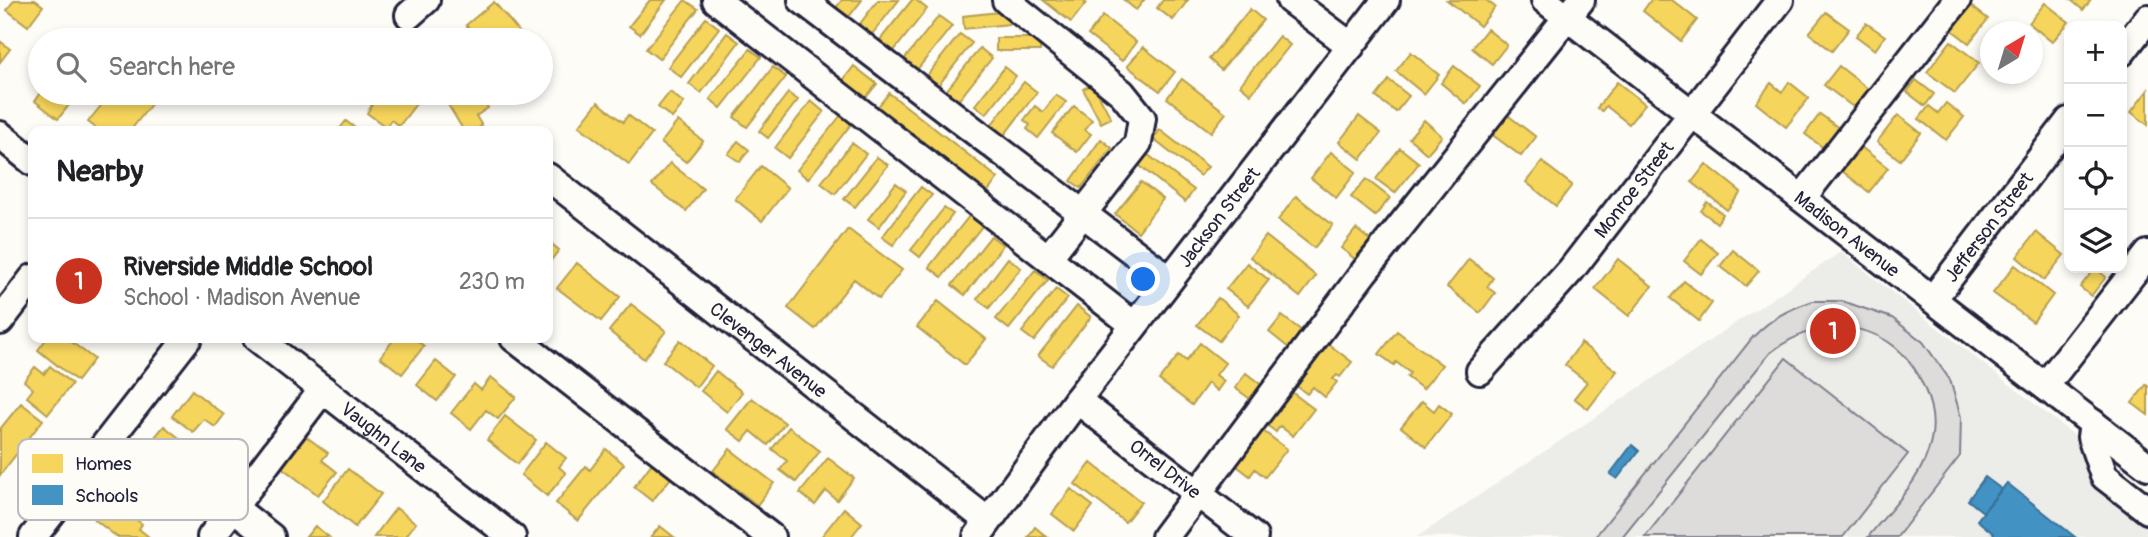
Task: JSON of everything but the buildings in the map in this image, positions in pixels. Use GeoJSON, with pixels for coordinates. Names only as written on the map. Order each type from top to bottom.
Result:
{"type":"FeatureCollection","features":[{"type":"Feature","properties":{"kind":"street"},"geometry":{"type":"LineString","coordinates":[[716,0],[1134,325]]}},
{"type":"Feature","properties":{"kind":"street"},"geometry":{"type":"LineString","coordinates":[[802,0],[1169,279]]}},
{"type":"Feature","properties":{"kind":"street"},"geometry":{"type":"LineString","coordinates":[[1006,0],[1122,93],[1142,118],[1138,143],[1048,258]]}},
{"type":"Feature","properties":{"kind":"street"},"geometry":{"type":"LineString","coordinates":[[1290,0],[1351,46]]}},
{"type":"Feature","properties":{"kind":"street","name":"Jackson Street"},"geometry":{"type":"LineString","coordinates":[[982,529],[1169,279],[1386,0]]}},
{"type":"Feature","properties":{"kind":"street","name":"Madison Avenue"},"geometry":{"type":"LineString","coordinates":[[1545,0],[1574,9],[1693,115],[2148,466]]}},
{"type":"Feature","properties":{"kind":"street","name":"Monroe Street"},"geometry":{"type":"LineString","coordinates":[[1480,371],[1571,270],[1780,0]]}},
{"type":"Feature","properties":{"kind":"street"},"geometry":{"type":"LineString","coordinates":[[1801,198],[1957,0]]}},
{"type":"Feature","properties":{"kind":"street"},"geometry":{"type":"LineString","coordinates":[[1165,537],[1364,272],[1574,9]]}},
{"type":"Feature","properties":{"kind":"street"},"geometry":{"type":"LineString","coordinates":[[2127,45],[2148,18]]}},
{"type":"Feature","properties":{"kind":"street","name":"Jefferson Street"},"geometry":{"type":"LineString","coordinates":[[1933,299],[2064,128]]}},
{"type":"Feature","properties":{"kind":"street"},"geometry":{"type":"LineString","coordinates":[[0,135],[28,158]]}},
{"type":"Feature","properties":{"kind":"street","name":"Clevenger Avenue"},"geometry":{"type":"LineString","coordinates":[[553,181],[982,529]]}},
{"type":"Feature","properties":{"kind":"street"},"geometry":{"type":"LineString","coordinates":[[2045,386],[2148,254]]}},
{"type":"Feature","properties":{"kind":"street"},"geometry":{"type":"LineString","coordinates":[[0,321],[28,285]]}},
{"type":"Feature","properties":{"kind":"street"},"geometry":{"type":"LineString","coordinates":[[109,439],[184,343]]}},
{"type":"Feature","properties":{"kind":"street","name":"Vaughn Lane"},"geometry":{"type":"LineString","coordinates":[[263,343],[512,537]]}},
{"type":"Feature","properties":{"kind":"street"},"geometry":{"type":"LineString","coordinates":[[520,343],[771,537]]}},
{"type":"Feature","properties":{"kind":"street"},"geometry":{"type":"LineString","coordinates":[[248,489],[323,389]]}},
{"type":"Feature","properties":{"kind":"street","name":"Orrel Drive"},"geometry":{"type":"LineString","coordinates":[[1077,400],[1254,537]]}},
{"type":"Feature","properties":{"kind":"street"},"geometry":{"type":"LineString","coordinates":[[2093,423],[2091,437],[2104,476],[2148,510]]}},
{"type":"Feature","properties":{"kind":"street"},"geometry":{"type":"LineString","coordinates":[[248,519],[271,537]]}},
{"type":"Feature","properties":{"kind":"street"},"geometry":{"type":"LineString","coordinates":[[33,537],[46,520]]}},
{"type":"Feature","properties":{"kind":"street"},"geometry":{"type":"LineString","coordinates":[[211,537],[224,520]]}},
{"type":"Feature","properties":{"kind":"shaded area"},"geometry":{"type":"Polygon","coordinates":[[[1841,252],[2148,493],[2148,537],[1417,537],[1841,252]]]}},
{"type":"Feature","properties":{"kind":"shaded area"},"geometry":{"type":"Polygon","coordinates":[[[1813,301],[1842,301],[1892,318],[1923,342],[1950,380],[1961,417],[1960,456],[1897,537],[1868,537],[1906,492],[1927,454],[1932,433],[1929,400],[1912,365],[1896,348],[1878,336],[1857,329],[1835,327],[1791,339],[1770,353],[1622,537],[1595,537],[1753,337],[1781,315],[1813,301]]]}},
{"type":"Feature","properties":{"kind":"shaded area"},"geometry":{"type":"Polygon","coordinates":[[[1786,358],[1908,454],[1843,537],[1645,537],[1786,358]]]}},
{"type":"Feature","properties":{"kind":"place","name":"Riverside Middle School"},"geometry":{"type":"Point","coordinates":[1833,331]}}]}
